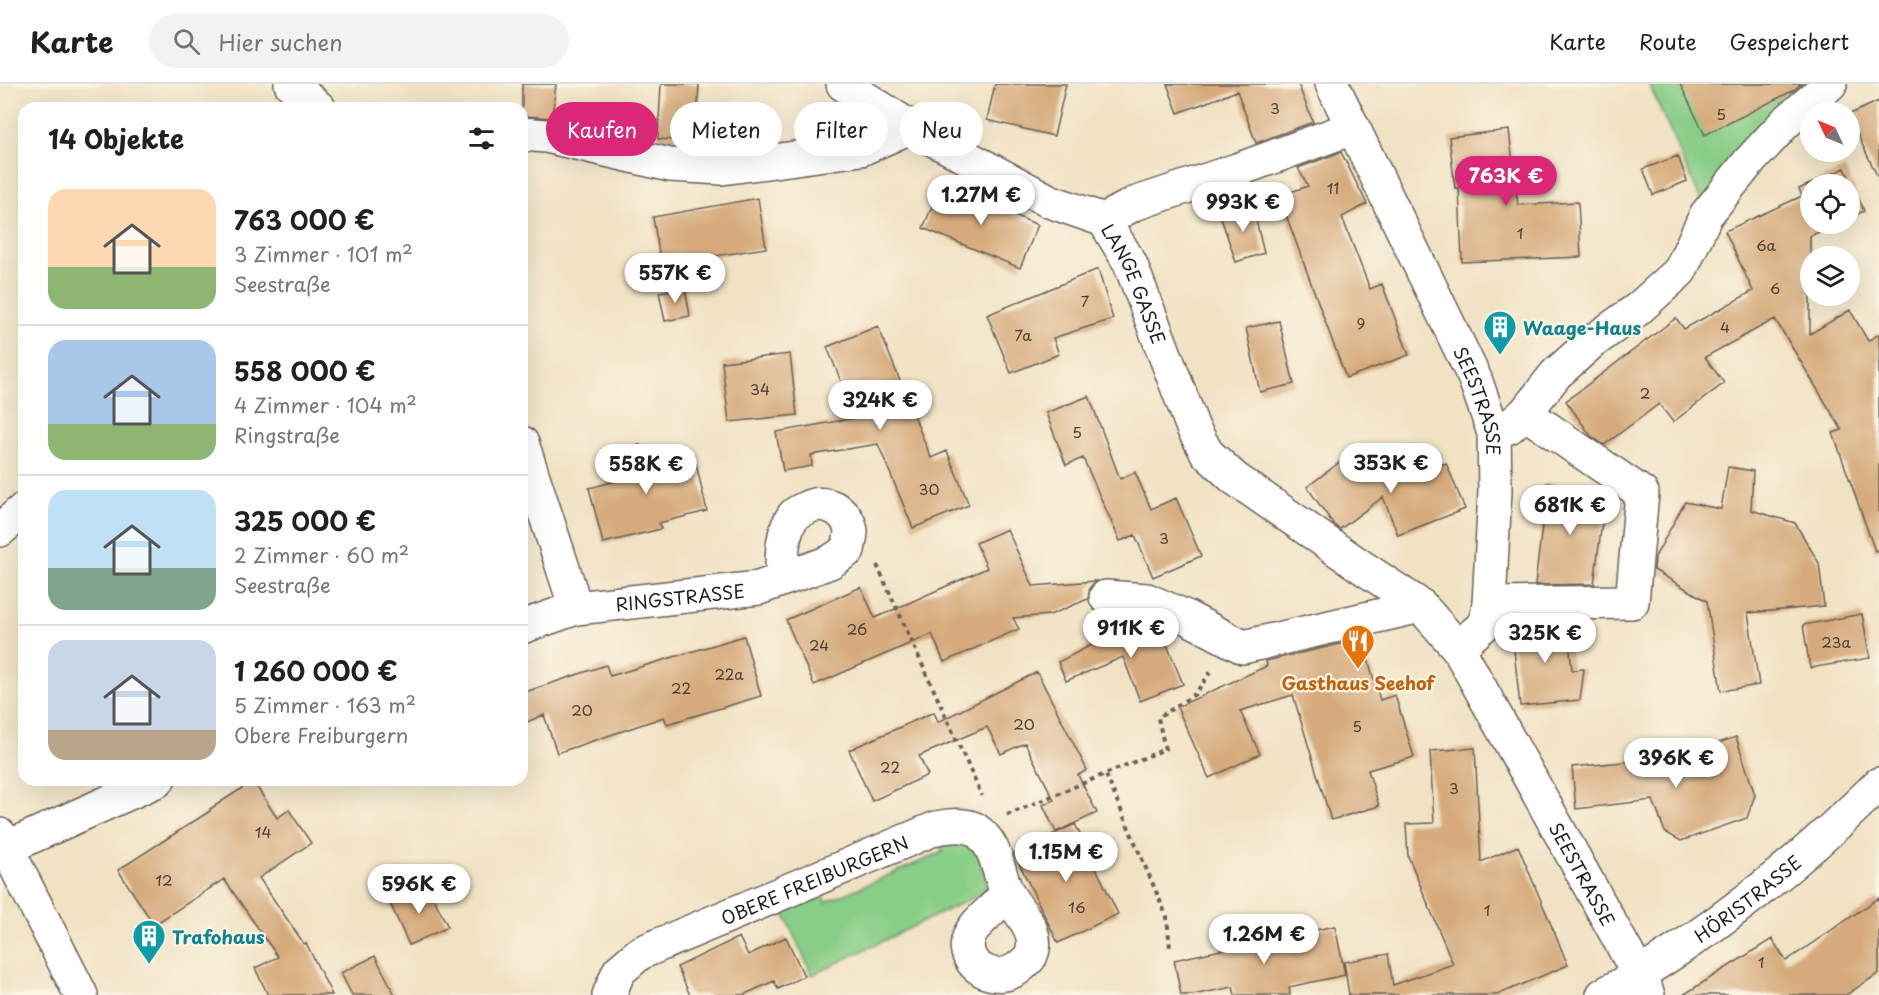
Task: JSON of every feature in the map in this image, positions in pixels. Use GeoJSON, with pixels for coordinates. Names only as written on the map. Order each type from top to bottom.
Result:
{"type":"FeatureCollection","features":[{"type":"Feature","properties":{"kind":"street"},"geometry":{"type":"LineString","coordinates":[[291,84],[312,102]]}},
{"type":"Feature","properties":{"kind":"street","name":"LANGE GASSE"},"geometry":{"type":"LineString","coordinates":[[843,84],[900,121]]}},
{"type":"Feature","properties":{"kind":"street","name":"SEESTRASSE"},"geometry":{"type":"LineString","coordinates":[[1332,84],[1475,379],[1494,433],[1496,491],[1489,604],[1485,624],[1458,648],[1644,985]]}},
{"type":"Feature","properties":{"kind":"street"},"geometry":{"type":"LineString","coordinates":[[1494,433],[1509,427],[1525,413],[1556,374],[1592,342],[1638,309],[1680,271],[1706,215],[1748,163],[1785,123],[1830,84]]}},
{"type":"Feature","properties":{"kind":"street"},"geometry":{"type":"LineString","coordinates":[[1104,220],[1134,204],[1240,169],[1352,128]]}},
{"type":"Feature","properties":{"kind":"street"},"geometry":{"type":"LineString","coordinates":[[528,134],[546,136],[670,165],[722,168],[861,149],[900,131]]}},
{"type":"Feature","properties":{"kind":"street","name":"LANGE GASSE"},"geometry":{"type":"LineString","coordinates":[[964,156],[1049,201],[1104,220],[1130,263],[1193,428],[1207,453],[1234,478],[1421,606],[1458,648]]}},
{"type":"Feature","properties":{"kind":"street"},"geometry":{"type":"LineString","coordinates":[[1489,604],[1632,602],[1642,493],[1525,413]]}},
{"type":"Feature","properties":{"kind":"street"},"geometry":{"type":"LineString","coordinates":[[528,461],[576,608]]}},
{"type":"Feature","properties":{"kind":"street"},"geometry":{"type":"LineString","coordinates":[[782,578],[783,546],[788,529],[795,514],[813,504],[830,505],[843,514],[851,531],[848,550]]}},
{"type":"Feature","properties":{"kind":"street"},"geometry":{"type":"LineString","coordinates":[[0,530],[18,514]]}},
{"type":"Feature","properties":{"kind":"street","name":"RINGSTRASSE"},"geometry":{"type":"LineString","coordinates":[[528,625],[576,608],[759,588],[830,562],[848,550]]}},
{"type":"Feature","properties":{"kind":"street"},"geometry":{"type":"LineString","coordinates":[[1106,597],[1147,600],[1186,617],[1243,647],[1421,606]]}},
{"type":"Feature","properties":{"kind":"street","name":"HÖRISTRASSE"},"geometry":{"type":"LineString","coordinates":[[1603,995],[1644,985],[1831,830],[1879,784]]}},
{"type":"Feature","properties":{"kind":"street"},"geometry":{"type":"LineString","coordinates":[[81,995],[3,842],[143,786]]}},
{"type":"Feature","properties":{"kind":"street"},"geometry":{"type":"LineString","coordinates":[[984,825],[1007,892]]}},
{"type":"Feature","properties":{"kind":"street","name":"OBERE FREIBURGERN"},"geometry":{"type":"LineString","coordinates":[[609,995],[619,971],[640,954],[936,828],[984,825]]}},
{"type":"Feature","properties":{"kind":"path"},"geometry":{"type":"LineString","coordinates":[[848,550],[875,561],[984,825],[1165,749],[1158,718],[1195,694],[1233,642]]}},
{"type":"Feature","properties":{"kind":"path"},"geometry":{"type":"LineString","coordinates":[[1106,775],[1167,917],[1170,948]]}},
{"type":"Feature","properties":{"kind":"green space"},"geometry":{"type":"Polygon","coordinates":[[[1649,84],[1815,84],[1703,205],[1649,84]]]}},
{"type":"Feature","properties":{"kind":"green space"},"geometry":{"type":"Polygon","coordinates":[[[937,837],[964,841],[979,855],[987,883],[983,893],[812,975],[781,907],[819,889],[826,902],[943,852],[937,837]]]}},
{"type":"Feature","properties":{"kind":"building"},"geometry":{"type":"Polygon","coordinates":[[[522,84],[556,84],[554,102],[546,102],[546,118],[528,116],[528,102],[522,102],[522,84]]]}},
{"type":"Feature","properties":{"kind":"building"},"geometry":{"type":"Polygon","coordinates":[[[661,84],[699,84],[698,102],[670,102],[670,140],[658,139],[661,84]]]}},
{"type":"Feature","properties":{"kind":"building"},"geometry":{"type":"Polygon","coordinates":[[[995,84],[1066,84],[1054,136],[987,120],[995,84]]]}},
{"type":"Feature","properties":{"kind":"building"},"geometry":{"type":"Polygon","coordinates":[[[1167,84],[1298,84],[1313,122],[1256,143],[1237,91],[1178,113],[1167,84]]]}},
{"type":"Feature","properties":{"kind":"building"},"geometry":{"type":"Polygon","coordinates":[[[1680,84],[1801,84],[1794,90],[1705,135],[1680,84]]]}},
{"type":"Feature","properties":{"kind":"building"},"geometry":{"type":"Polygon","coordinates":[[[1879,101],[1879,180],[1860,139],[1860,110],[1879,101]]]}},
{"type":"Feature","properties":{"kind":"building"},"geometry":{"type":"Polygon","coordinates":[[[1509,130],[1518,205],[1578,202],[1581,257],[1462,262],[1459,188],[1455,188],[1449,137],[1509,130]]]}},
{"type":"Feature","properties":{"kind":"building"},"geometry":{"type":"Polygon","coordinates":[[[1341,152],[1367,204],[1342,217],[1370,289],[1382,284],[1409,355],[1346,378],[1279,196],[1308,186],[1298,168],[1341,152]]]}},
{"type":"Feature","properties":{"kind":"building"},"geometry":{"type":"Polygon","coordinates":[[[1678,156],[1687,181],[1653,195],[1643,169],[1678,156]]]}},
{"type":"Feature","properties":{"kind":"building"},"geometry":{"type":"Polygon","coordinates":[[[1845,168],[1848,174],[1832,174],[1845,168]]]}},
{"type":"Feature","properties":{"kind":"building"},"geometry":{"type":"Polygon","coordinates":[[[941,185],[1038,225],[1020,268],[923,228],[941,185]]]}},
{"type":"Feature","properties":{"kind":"building"},"geometry":{"type":"Polygon","coordinates":[[[1800,197],[1800,234],[1814,234],[1810,236],[1810,246],[1800,246],[1800,306],[1810,306],[1810,334],[1850,310],[1868,341],[1879,334],[1879,550],[1875,551],[1833,433],[1842,430],[1775,319],[1705,357],[1724,383],[1673,422],[1659,404],[1604,445],[1591,436],[1566,401],[1676,318],[1684,329],[1753,291],[1725,231],[1800,197]]]}},
{"type":"Feature","properties":{"kind":"building"},"geometry":{"type":"Polygon","coordinates":[[[758,198],[766,248],[709,257],[712,275],[664,283],[653,217],[758,198]]]}},
{"type":"Feature","properties":{"kind":"building"},"geometry":{"type":"Polygon","coordinates":[[[1252,204],[1264,253],[1236,262],[1220,215],[1252,204]]]}},
{"type":"Feature","properties":{"kind":"building"},"geometry":{"type":"Polygon","coordinates":[[[1098,269],[1113,319],[1053,338],[1059,354],[1011,373],[987,315],[1098,269]]]}},
{"type":"Feature","properties":{"kind":"building"},"geometry":{"type":"Polygon","coordinates":[[[685,288],[690,316],[665,321],[659,292],[685,288]]]}},
{"type":"Feature","properties":{"kind":"building"},"geometry":{"type":"Polygon","coordinates":[[[1279,321],[1294,384],[1260,392],[1246,328],[1279,321]]]}},
{"type":"Feature","properties":{"kind":"building"},"geometry":{"type":"Polygon","coordinates":[[[878,326],[931,458],[947,451],[969,505],[913,528],[878,444],[811,455],[812,466],[783,471],[776,432],[856,418],[827,347],[878,326]]]}},
{"type":"Feature","properties":{"kind":"building"},"geometry":{"type":"Polygon","coordinates":[[[790,354],[797,415],[729,422],[722,362],[790,354]]]}},
{"type":"Feature","properties":{"kind":"building"},"geometry":{"type":"Polygon","coordinates":[[[1089,396],[1120,479],[1135,472],[1151,509],[1176,498],[1201,556],[1153,577],[1135,535],[1120,541],[1083,458],[1066,465],[1046,413],[1089,396]]]}},
{"type":"Feature","properties":{"kind":"building"},"geometry":{"type":"Polygon","coordinates":[[[640,445],[646,468],[694,455],[707,511],[659,523],[661,529],[603,543],[589,488],[616,481],[610,452],[640,445]]]}},
{"type":"Feature","properties":{"kind":"building"},"geometry":{"type":"Polygon","coordinates":[[[1432,451],[1436,459],[1425,467],[1427,471],[1446,463],[1465,509],[1398,535],[1383,497],[1340,529],[1334,525],[1307,487],[1340,462],[1354,481],[1432,451]]]}},
{"type":"Feature","properties":{"kind":"building"},"geometry":{"type":"Polygon","coordinates":[[[1728,467],[1753,471],[1751,510],[1795,523],[1819,563],[1824,606],[1748,613],[1759,685],[1721,691],[1707,601],[1654,570],[1655,557],[1685,502],[1721,509],[1728,467]]]}},
{"type":"Feature","properties":{"kind":"building"},"geometry":{"type":"Polygon","coordinates":[[[1547,483],[1606,491],[1594,584],[1535,585],[1547,483]]]}},
{"type":"Feature","properties":{"kind":"building"},"geometry":{"type":"Polygon","coordinates":[[[1007,529],[1033,586],[1096,581],[1090,587],[1088,599],[1050,615],[1013,618],[1019,629],[944,662],[932,634],[814,685],[786,620],[861,587],[875,618],[987,568],[976,543],[1007,529]]]}},
{"type":"Feature","properties":{"kind":"building"},"geometry":{"type":"Polygon","coordinates":[[[1862,614],[1870,658],[1810,668],[1803,625],[1862,614]]]}},
{"type":"Feature","properties":{"kind":"building"},"geometry":{"type":"Polygon","coordinates":[[[1143,619],[1159,625],[1183,684],[1140,701],[1123,657],[1066,681],[1058,662],[1143,619]]]}},
{"type":"Feature","properties":{"kind":"building"},"geometry":{"type":"Polygon","coordinates":[[[1511,622],[1567,622],[1572,670],[1584,669],[1580,700],[1520,706],[1511,622]]]}},
{"type":"Feature","properties":{"kind":"building"},"geometry":{"type":"Polygon","coordinates":[[[744,636],[761,696],[667,724],[664,717],[557,753],[544,715],[528,722],[528,691],[606,665],[610,676],[744,636]]]}},
{"type":"Feature","properties":{"kind":"building"},"geometry":{"type":"Polygon","coordinates":[[[1362,639],[1380,700],[1395,695],[1414,757],[1368,770],[1379,806],[1331,820],[1293,695],[1240,711],[1260,754],[1209,778],[1177,707],[1267,666],[1266,661],[1362,639]]]}},
{"type":"Feature","properties":{"kind":"building"},"geometry":{"type":"Polygon","coordinates":[[[1037,672],[1087,770],[1078,775],[1097,813],[1056,832],[1043,805],[1054,800],[1025,743],[1001,754],[987,727],[919,756],[928,775],[872,801],[849,750],[934,712],[938,722],[1037,672]]]}},
{"type":"Feature","properties":{"kind":"building"},"geometry":{"type":"Polygon","coordinates":[[[1736,737],[1755,795],[1747,818],[1681,841],[1665,832],[1653,800],[1576,809],[1572,767],[1634,761],[1635,772],[1736,737]]]}},
{"type":"Feature","properties":{"kind":"building"},"geometry":{"type":"Polygon","coordinates":[[[1475,748],[1481,862],[1518,846],[1568,965],[1497,995],[1349,995],[1344,962],[1388,954],[1393,985],[1453,964],[1408,856],[1406,824],[1434,823],[1430,751],[1475,748]]]}},
{"type":"Feature","properties":{"kind":"building"},"geometry":{"type":"Polygon","coordinates":[[[245,786],[256,786],[277,818],[289,810],[311,843],[259,878],[304,944],[306,943],[332,995],[268,995],[255,968],[278,957],[224,879],[154,925],[118,870],[245,786]]]}},
{"type":"Feature","properties":{"kind":"building"},"geometry":{"type":"Polygon","coordinates":[[[1075,824],[1118,914],[1058,943],[1014,853],[1075,824]]]}},
{"type":"Feature","properties":{"kind":"building"},"geometry":{"type":"Polygon","coordinates":[[[427,885],[448,927],[409,945],[390,903],[427,885]]]}},
{"type":"Feature","properties":{"kind":"building"},"geometry":{"type":"Polygon","coordinates":[[[1879,898],[1879,973],[1846,995],[1683,995],[1772,939],[1786,961],[1879,898]]]}},
{"type":"Feature","properties":{"kind":"building"},"geometry":{"type":"Polygon","coordinates":[[[1335,926],[1345,975],[1289,987],[1290,995],[1235,995],[1233,987],[1181,995],[1174,960],[1335,926]]]}},
{"type":"Feature","properties":{"kind":"building"},"geometry":{"type":"Polygon","coordinates":[[[739,937],[748,955],[786,937],[804,976],[778,989],[774,981],[743,995],[690,995],[677,967],[739,937]]]}},
{"type":"Feature","properties":{"kind":"building"},"geometry":{"type":"Polygon","coordinates":[[[375,956],[395,995],[352,995],[341,973],[375,956]]]}},
{"type":"Feature","properties":{"kind":"place","name":"Waage-Haus"},"geometry":{"type":"Point","coordinates":[1500,356]}},
{"type":"Feature","properties":{"kind":"place","name":"Gasthaus Seehof"},"geometry":{"type":"Point","coordinates":[1358,670]}},
{"type":"Feature","properties":{"kind":"place","name":"Trafohaus"},"geometry":{"type":"Point","coordinates":[149,965]}}]}
